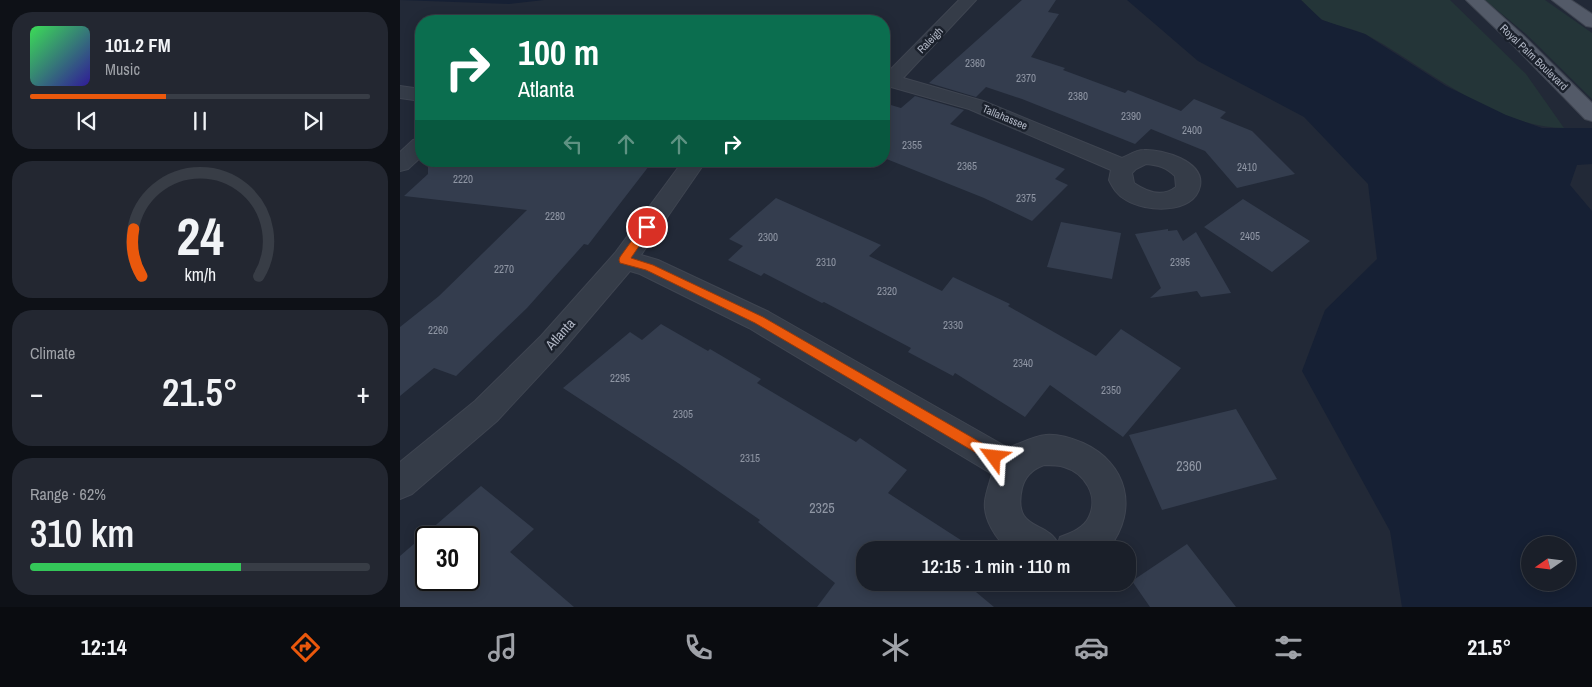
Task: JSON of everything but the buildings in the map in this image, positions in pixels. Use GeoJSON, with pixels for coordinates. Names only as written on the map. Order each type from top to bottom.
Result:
{"type":"FeatureCollection","features":[{"type":"Feature","properties":{"kind":"main road","name":"Royal Palm Boulevard"},"geometry":{"type":"LineString","coordinates":[[1474,0],[1518,40],[1592,115]]}},
{"type":"Feature","properties":{"kind":"main road"},"geometry":{"type":"LineString","coordinates":[[1560,0],[1592,22]]}},
{"type":"Feature","properties":{"kind":"street"},"geometry":{"type":"LineString","coordinates":[[946,0],[964,0]]}},
{"type":"Feature","properties":{"kind":"street","name":"Raleigh"},"geometry":{"type":"LineString","coordinates":[[890,77],[968,0]]}},
{"type":"Feature","properties":{"kind":"street","name":"Tallahassee"},"geometry":{"type":"LineString","coordinates":[[890,81],[976,105],[1122,166]]}},
{"type":"Feature","properties":{"kind":"street"},"geometry":{"type":"LineString","coordinates":[[400,92],[415,94]]}},
{"type":"Feature","properties":{"kind":"street"},"geometry":{"type":"LineString","coordinates":[[400,164],[415,151]]}},
{"type":"Feature","properties":{"kind":"street","name":"Atlanta"},"geometry":{"type":"LineString","coordinates":[[400,483],[486,411],[551,344],[624,260],[691,167]]}},
{"type":"Feature","properties":{"kind":"street"},"geometry":{"type":"LineString","coordinates":[[624,260],[650,268],[759,320],[1011,467]]}},
{"type":"Feature","properties":{"kind":"street"},"geometry":{"type":"LineString","coordinates":[[1023,541],[1009,524],[1001,505],[1002,484],[1011,467],[1026,455],[1046,449],[1066,450],[1085,458],[1100,473],[1108,491],[1109,512],[1102,531],[1091,541]]}},
{"type":"Feature","properties":{"kind":"shaded area"},"geometry":{"type":"Polygon","coordinates":[[[1301,0],[1450,0],[1526,74],[1564,128],[1538,125],[1512,118],[1486,107],[1367,35],[1320,19],[1301,0]]]}},
{"type":"Feature","properties":{"kind":"shaded area"},"geometry":{"type":"Polygon","coordinates":[[[1485,0],[1545,0],[1592,33],[1592,99],[1526,34],[1485,0]]]}},
{"type":"Feature","properties":{"kind":"water"},"geometry":{"type":"Polygon","coordinates":[[[400,0],[544,0],[509,4],[400,0]]]}},
{"type":"Feature","properties":{"kind":"water"},"geometry":{"type":"Polygon","coordinates":[[[1127,0],[1301,0],[1322,20],[1365,34],[1446,86],[1506,115],[1542,128],[1592,128],[1592,164],[1577,165],[1570,185],[1592,211],[1592,607],[1402,607],[1390,531],[1302,371],[1325,310],[1377,259],[1368,184],[1304,117],[1198,61],[1127,0]]]}},
{"type":"Feature","properties":{"kind":"route"},"geometry":{"type":"LineString","coordinates":[[647,227],[624,260],[650,268],[759,320],[994,457]]}}]}
